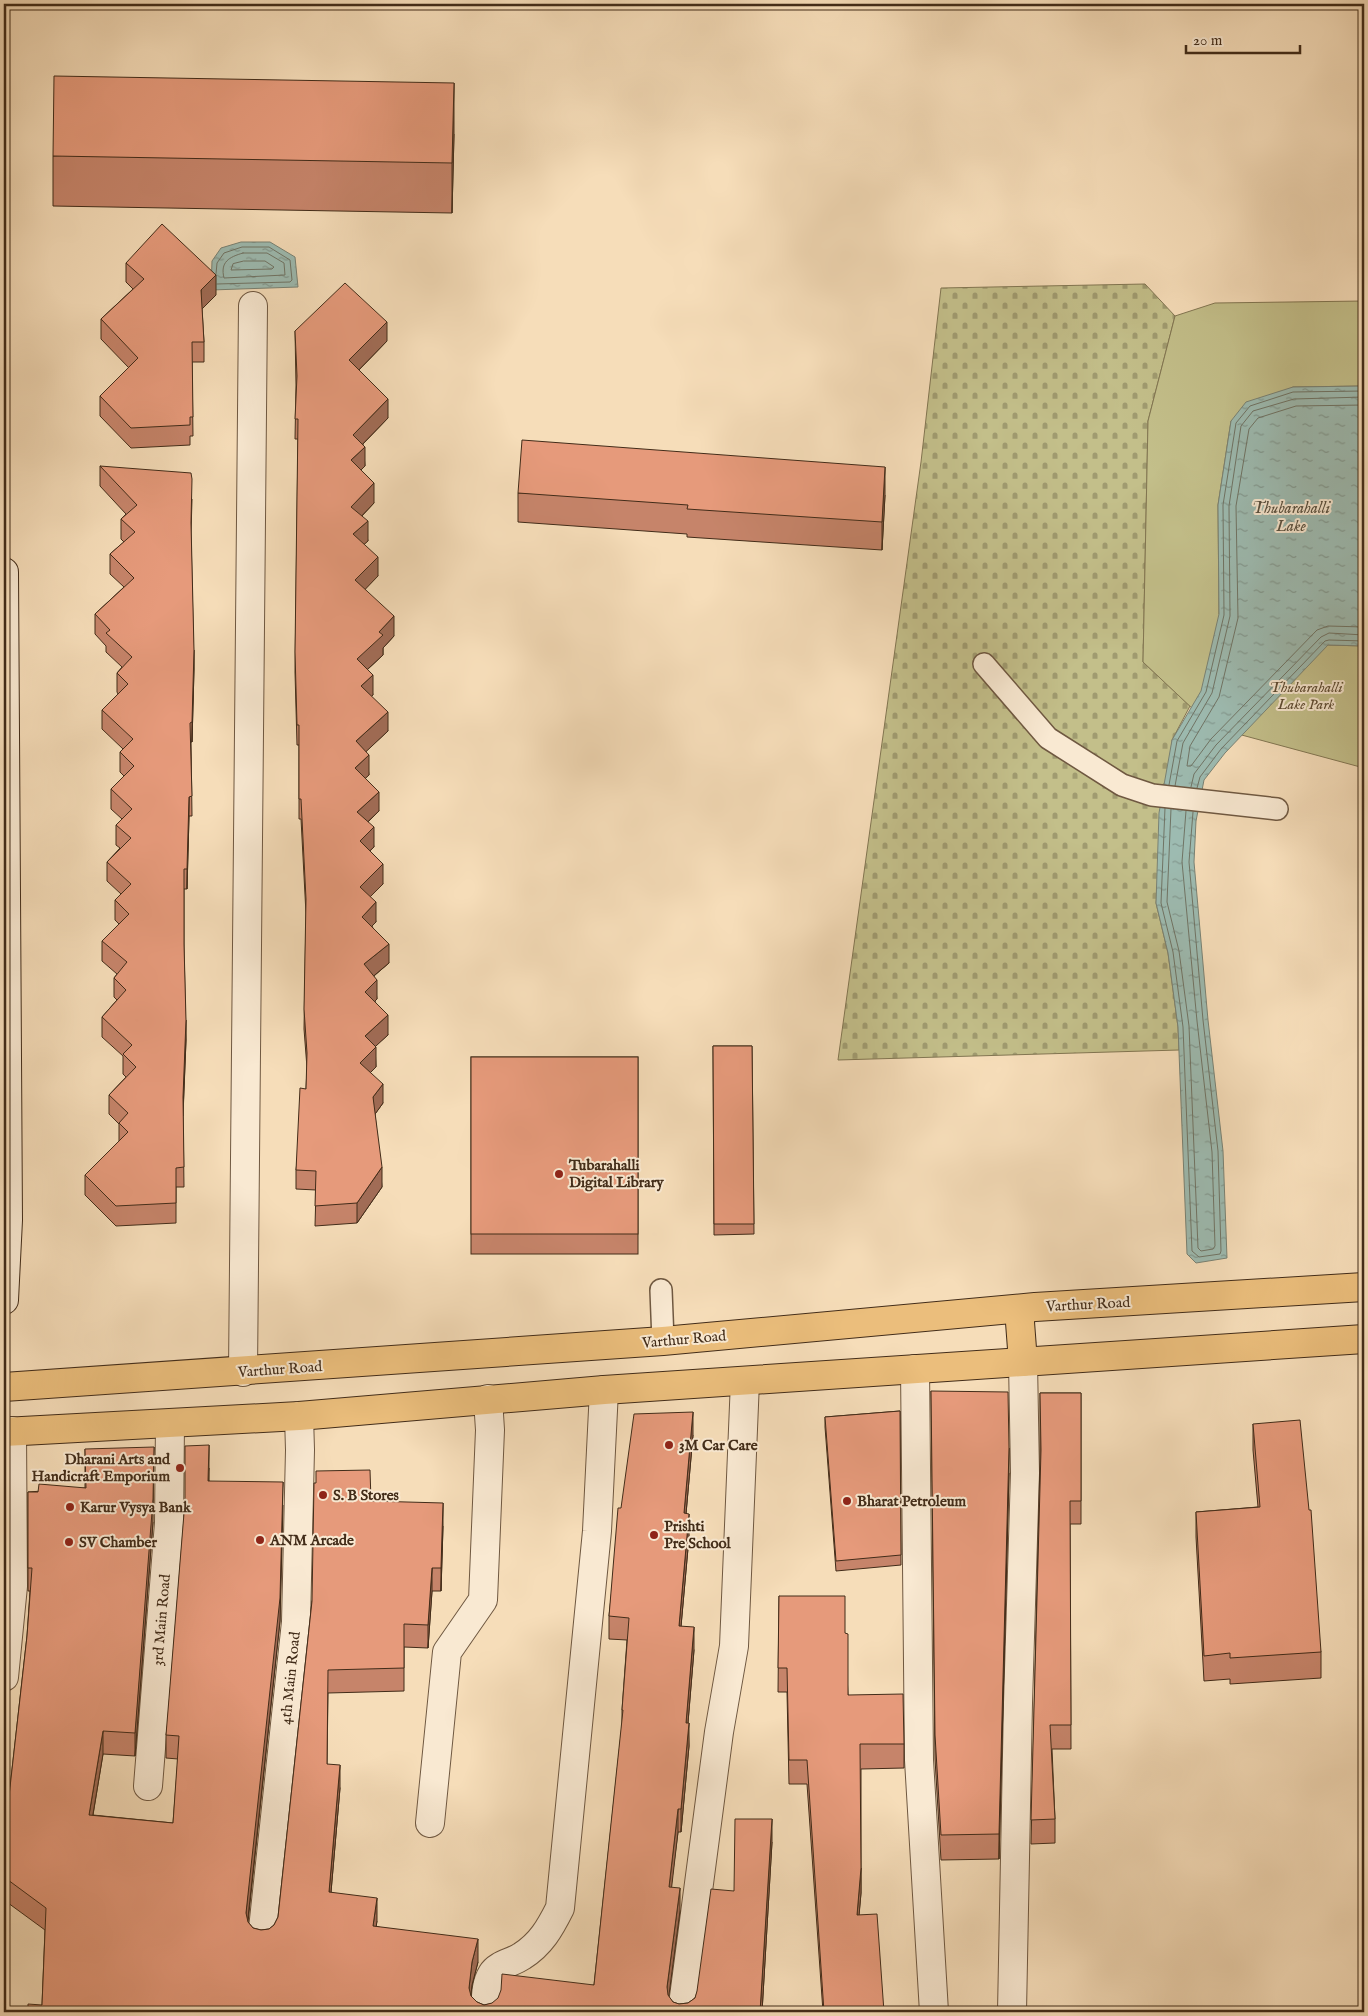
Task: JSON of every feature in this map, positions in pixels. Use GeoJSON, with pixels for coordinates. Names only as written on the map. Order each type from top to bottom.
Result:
{"type":"FeatureCollection","features":[{"type":"Feature","properties":{"kind":"main road","name":"Varthur Road"},"geometry":{"type":"LineString","coordinates":[[4,1387],[663,1342],[1019,1309],[1364,1287]]}},
{"type":"Feature","properties":{"kind":"main road"},"geometry":{"type":"LineString","coordinates":[[1019,1309],[1023,1362]]}},
{"type":"Feature","properties":{"kind":"main road"},"geometry":{"type":"LineString","coordinates":[[8,1432],[299,1416],[604,1390],[1364,1339]]}},
{"type":"Feature","properties":{"kind":"street"},"geometry":{"type":"LineString","coordinates":[[242,1372],[253,306]]}},
{"type":"Feature","properties":{"kind":"street"},"geometry":{"type":"LineString","coordinates":[[4,572],[5,986],[8,1220],[4,1300]]}},
{"type":"Feature","properties":{"kind":"street"},"geometry":{"type":"LineString","coordinates":[[1012,2012],[1017,1713],[1025,1473],[1023,1362]]}},
{"type":"Feature","properties":{"kind":"street"},"geometry":{"type":"LineString","coordinates":[[915,1369],[920,1760],[934,2012]]}},
{"type":"Feature","properties":{"kind":"street"},"geometry":{"type":"LineString","coordinates":[[682,2012],[719,1732],[734,1646],[745,1381]]}},
{"type":"Feature","properties":{"kind":"street"},"geometry":{"type":"LineString","coordinates":[[485,2012],[488,1983],[493,1972],[521,1957],[542,1940],[560,1908],[597,1532],[604,1390]]}},
{"type":"Feature","properties":{"kind":"street"},"geometry":{"type":"LineString","coordinates":[[430,1823],[447,1652],[483,1600],[490,1430],[488,1399]]}},
{"type":"Feature","properties":{"kind":"street","name":"4th Main Road"},"geometry":{"type":"LineString","coordinates":[[262,1938],[296,1622],[300,1459],[299,1416]]}},
{"type":"Feature","properties":{"kind":"street","name":"3rd Main Road"},"geometry":{"type":"LineString","coordinates":[[148,1786],[169,1523],[170,1424]]}},
{"type":"Feature","properties":{"kind":"street"},"geometry":{"type":"LineString","coordinates":[[4,1677],[12,1586],[8,1432]]}},
{"type":"Feature","properties":{"kind":"lane"},"geometry":{"type":"LineString","coordinates":[[984,664],[1048,738],[1122,785],[1152,795],[1277,809]]}},
{"type":"Feature","properties":{"kind":"lane"},"geometry":{"type":"LineString","coordinates":[[660,1290],[663,1342]]}},
{"type":"Feature","properties":{"kind":"green space"},"geometry":{"type":"Polygon","coordinates":[[[1145,284],[1175,316],[1148,421],[1143,662],[1190,706],[1172,740],[1156,903],[1168,953],[1178,1027],[1179,1050],[838,1060],[921,462],[941,288],[1145,284]]]}},
{"type":"Feature","properties":{"kind":"green space","name":"Thubarahalli Lake Park"},"geometry":{"type":"Polygon","coordinates":[[[1364,301],[1364,386],[1293,387],[1231,421],[1218,505],[1219,614],[1329,645],[1364,646],[1364,768],[1212,727],[1143,662],[1148,421],[1175,316],[1215,303],[1364,301]]]}},
{"type":"Feature","properties":{"kind":"water"},"geometry":{"type":"Polygon","coordinates":[[[241,242],[270,242],[295,257],[298,287],[211,290],[212,261],[221,248],[241,242]]]}},
{"type":"Feature","properties":{"kind":"water","name":"Thubarahalli Lake"},"geometry":{"type":"Polygon","coordinates":[[[1364,386],[1364,646],[1328,645],[1225,753],[1204,780],[1196,821],[1194,862],[1208,1020],[1223,1151],[1227,1258],[1196,1263],[1187,1254],[1178,1027],[1168,953],[1156,903],[1159,813],[1172,740],[1201,691],[1219,614],[1218,505],[1231,421],[1246,402],[1293,387],[1364,386]]]}},
{"type":"Feature","properties":{"kind":"building"},"geometry":{"type":"Polygon","coordinates":[[[54,76],[454,83],[452,163],[53,156],[54,76]]]}},
{"type":"Feature","properties":{"kind":"building"},"geometry":{"type":"Polygon","coordinates":[[[162,224],[216,275],[201,290],[204,342],[192,342],[193,417],[190,417],[190,425],[131,428],[100,396],[138,358],[101,319],[144,279],[126,263],[162,224]]]}},
{"type":"Feature","properties":{"kind":"building"},"geometry":{"type":"Polygon","coordinates":[[[345,283],[387,322],[349,360],[388,399],[353,435],[365,447],[351,460],[374,483],[351,507],[368,521],[353,534],[378,557],[355,580],[394,616],[379,632],[383,635],[357,659],[373,675],[361,686],[388,712],[356,741],[369,755],[355,768],[379,792],[357,812],[374,827],[360,841],[383,864],[360,887],[376,902],[362,917],[389,944],[364,964],[377,980],[365,992],[388,1015],[365,1036],[376,1047],[360,1063],[383,1084],[373,1097],[382,1167],[357,1203],[315,1206],[316,1171],[296,1170],[300,1088],[306,1089],[307,1053],[304,1009],[306,899],[301,799],[299,799],[299,725],[297,725],[295,652],[298,419],[295,419],[297,376],[295,331],[345,283]]]}},
{"type":"Feature","properties":{"kind":"building"},"geometry":{"type":"Polygon","coordinates":[[[522,440],[885,467],[882,522],[687,509],[688,505],[518,493],[522,440]]]}},
{"type":"Feature","properties":{"kind":"building"},"geometry":{"type":"Polygon","coordinates":[[[100,466],[191,473],[192,479],[191,523],[194,650],[192,722],[190,723],[192,796],[189,797],[187,869],[184,869],[186,1020],[183,1097],[184,1167],[176,1168],[176,1203],[116,1206],[85,1175],[128,1132],[119,1123],[128,1113],[109,1095],[136,1067],[123,1054],[132,1045],[102,1017],[126,990],[114,978],[127,962],[102,941],[129,914],[115,900],[131,884],[107,862],[131,838],[116,825],[132,809],[111,789],[134,766],[120,752],[133,739],[102,710],[128,684],[117,673],[132,657],[106,633],[110,630],[95,614],[134,578],[110,554],[135,532],[121,519],[137,505],[100,466]]]}},
{"type":"Feature","properties":{"kind":"building"},"geometry":{"type":"Polygon","coordinates":[[[713,1046],[752,1046],[754,1224],[714,1224],[713,1046]]]}},
{"type":"Feature","properties":{"kind":"building"},"geometry":{"type":"Polygon","coordinates":[[[471,1057],[638,1057],[638,1234],[471,1234],[471,1057]]]}},
{"type":"Feature","properties":{"kind":"building"},"geometry":{"type":"Polygon","coordinates":[[[931,1391],[1008,1392],[1009,1448],[999,1834],[941,1835],[935,1735],[931,1391]]]}},
{"type":"Feature","properties":{"kind":"building"},"geometry":{"type":"Polygon","coordinates":[[[1040,1393],[1081,1393],[1081,1501],[1070,1501],[1071,1725],[1050,1725],[1055,1819],[1031,1820],[1041,1450],[1040,1393]]]}},
{"type":"Feature","properties":{"kind":"building"},"geometry":{"type":"Polygon","coordinates":[[[900,1411],[901,1555],[836,1561],[825,1417],[900,1411]]]}},
{"type":"Feature","properties":{"kind":"building"},"geometry":{"type":"Polygon","coordinates":[[[693,1412],[684,1513],[689,1514],[679,1626],[694,1627],[686,1723],[689,1723],[681,1809],[678,1809],[669,1887],[680,1888],[667,1987],[668,1995],[673,2002],[679,2004],[688,2003],[695,1998],[711,1889],[734,1891],[735,1819],[772,1819],[760,2012],[28,2012],[28,2004],[42,2005],[46,1908],[4,1877],[4,1814],[7,1814],[27,1636],[32,1568],[28,1568],[28,1492],[38,1492],[39,1484],[86,1488],[85,1449],[154,1447],[153,1499],[135,1733],[103,1731],[89,1815],[173,1823],[179,1736],[166,1735],[185,1501],[185,1446],[209,1445],[208,1481],[283,1482],[280,1598],[246,1913],[248,1922],[253,1928],[261,1930],[269,1929],[274,1925],[278,1917],[312,1601],[314,1483],[316,1483],[316,1471],[370,1470],[371,1501],[443,1503],[441,1568],[432,1568],[428,1625],[404,1624],[404,1668],[328,1670],[327,1764],[340,1765],[329,1892],[377,1898],[373,1926],[478,1939],[472,1962],[469,1988],[471,1996],[477,2002],[484,2005],[492,2003],[498,1998],[501,1990],[502,1974],[594,1985],[623,1710],[629,1618],[609,1616],[618,1508],[621,1508],[634,1414],[693,1412]]]}},
{"type":"Feature","properties":{"kind":"building"},"geometry":{"type":"Polygon","coordinates":[[[1300,1420],[1309,1510],[1311,1510],[1321,1652],[1230,1658],[1230,1653],[1204,1656],[1196,1512],[1260,1507],[1253,1424],[1300,1420]]]}},
{"type":"Feature","properties":{"kind":"building"},"geometry":{"type":"Polygon","coordinates":[[[779,1596],[845,1596],[845,1633],[848,1634],[848,1695],[903,1694],[904,1744],[860,1744],[861,1868],[857,1915],[877,1914],[884,2012],[824,2012],[807,1760],[789,1760],[787,1668],[778,1668],[779,1596]]]}},
{"type":"Feature","properties":{"kind":"place","name":"Tubarahalli Digital Library"},"geometry":{"type":"Point","coordinates":[559,1174]}},
{"type":"Feature","properties":{"kind":"place","name":"3M Car Care"},"geometry":{"type":"Point","coordinates":[669,1445]}},
{"type":"Feature","properties":{"kind":"place","name":"Dharani Arts and Handicraft Emporium"},"geometry":{"type":"Point","coordinates":[180,1468]}},
{"type":"Feature","properties":{"kind":"place","name":"S. B Stores"},"geometry":{"type":"Point","coordinates":[323,1495]}},
{"type":"Feature","properties":{"kind":"place","name":"Bharat Petroleum"},"geometry":{"type":"Point","coordinates":[847,1501]}},
{"type":"Feature","properties":{"kind":"place","name":"Karur Vysya Bank"},"geometry":{"type":"Point","coordinates":[70,1507]}},
{"type":"Feature","properties":{"kind":"place","name":"Prishti Pre School"},"geometry":{"type":"Point","coordinates":[654,1535]}},
{"type":"Feature","properties":{"kind":"place","name":"ANM Arcade"},"geometry":{"type":"Point","coordinates":[260,1540]}},
{"type":"Feature","properties":{"kind":"place","name":"SV Chamber"},"geometry":{"type":"Point","coordinates":[69,1542]}}]}
